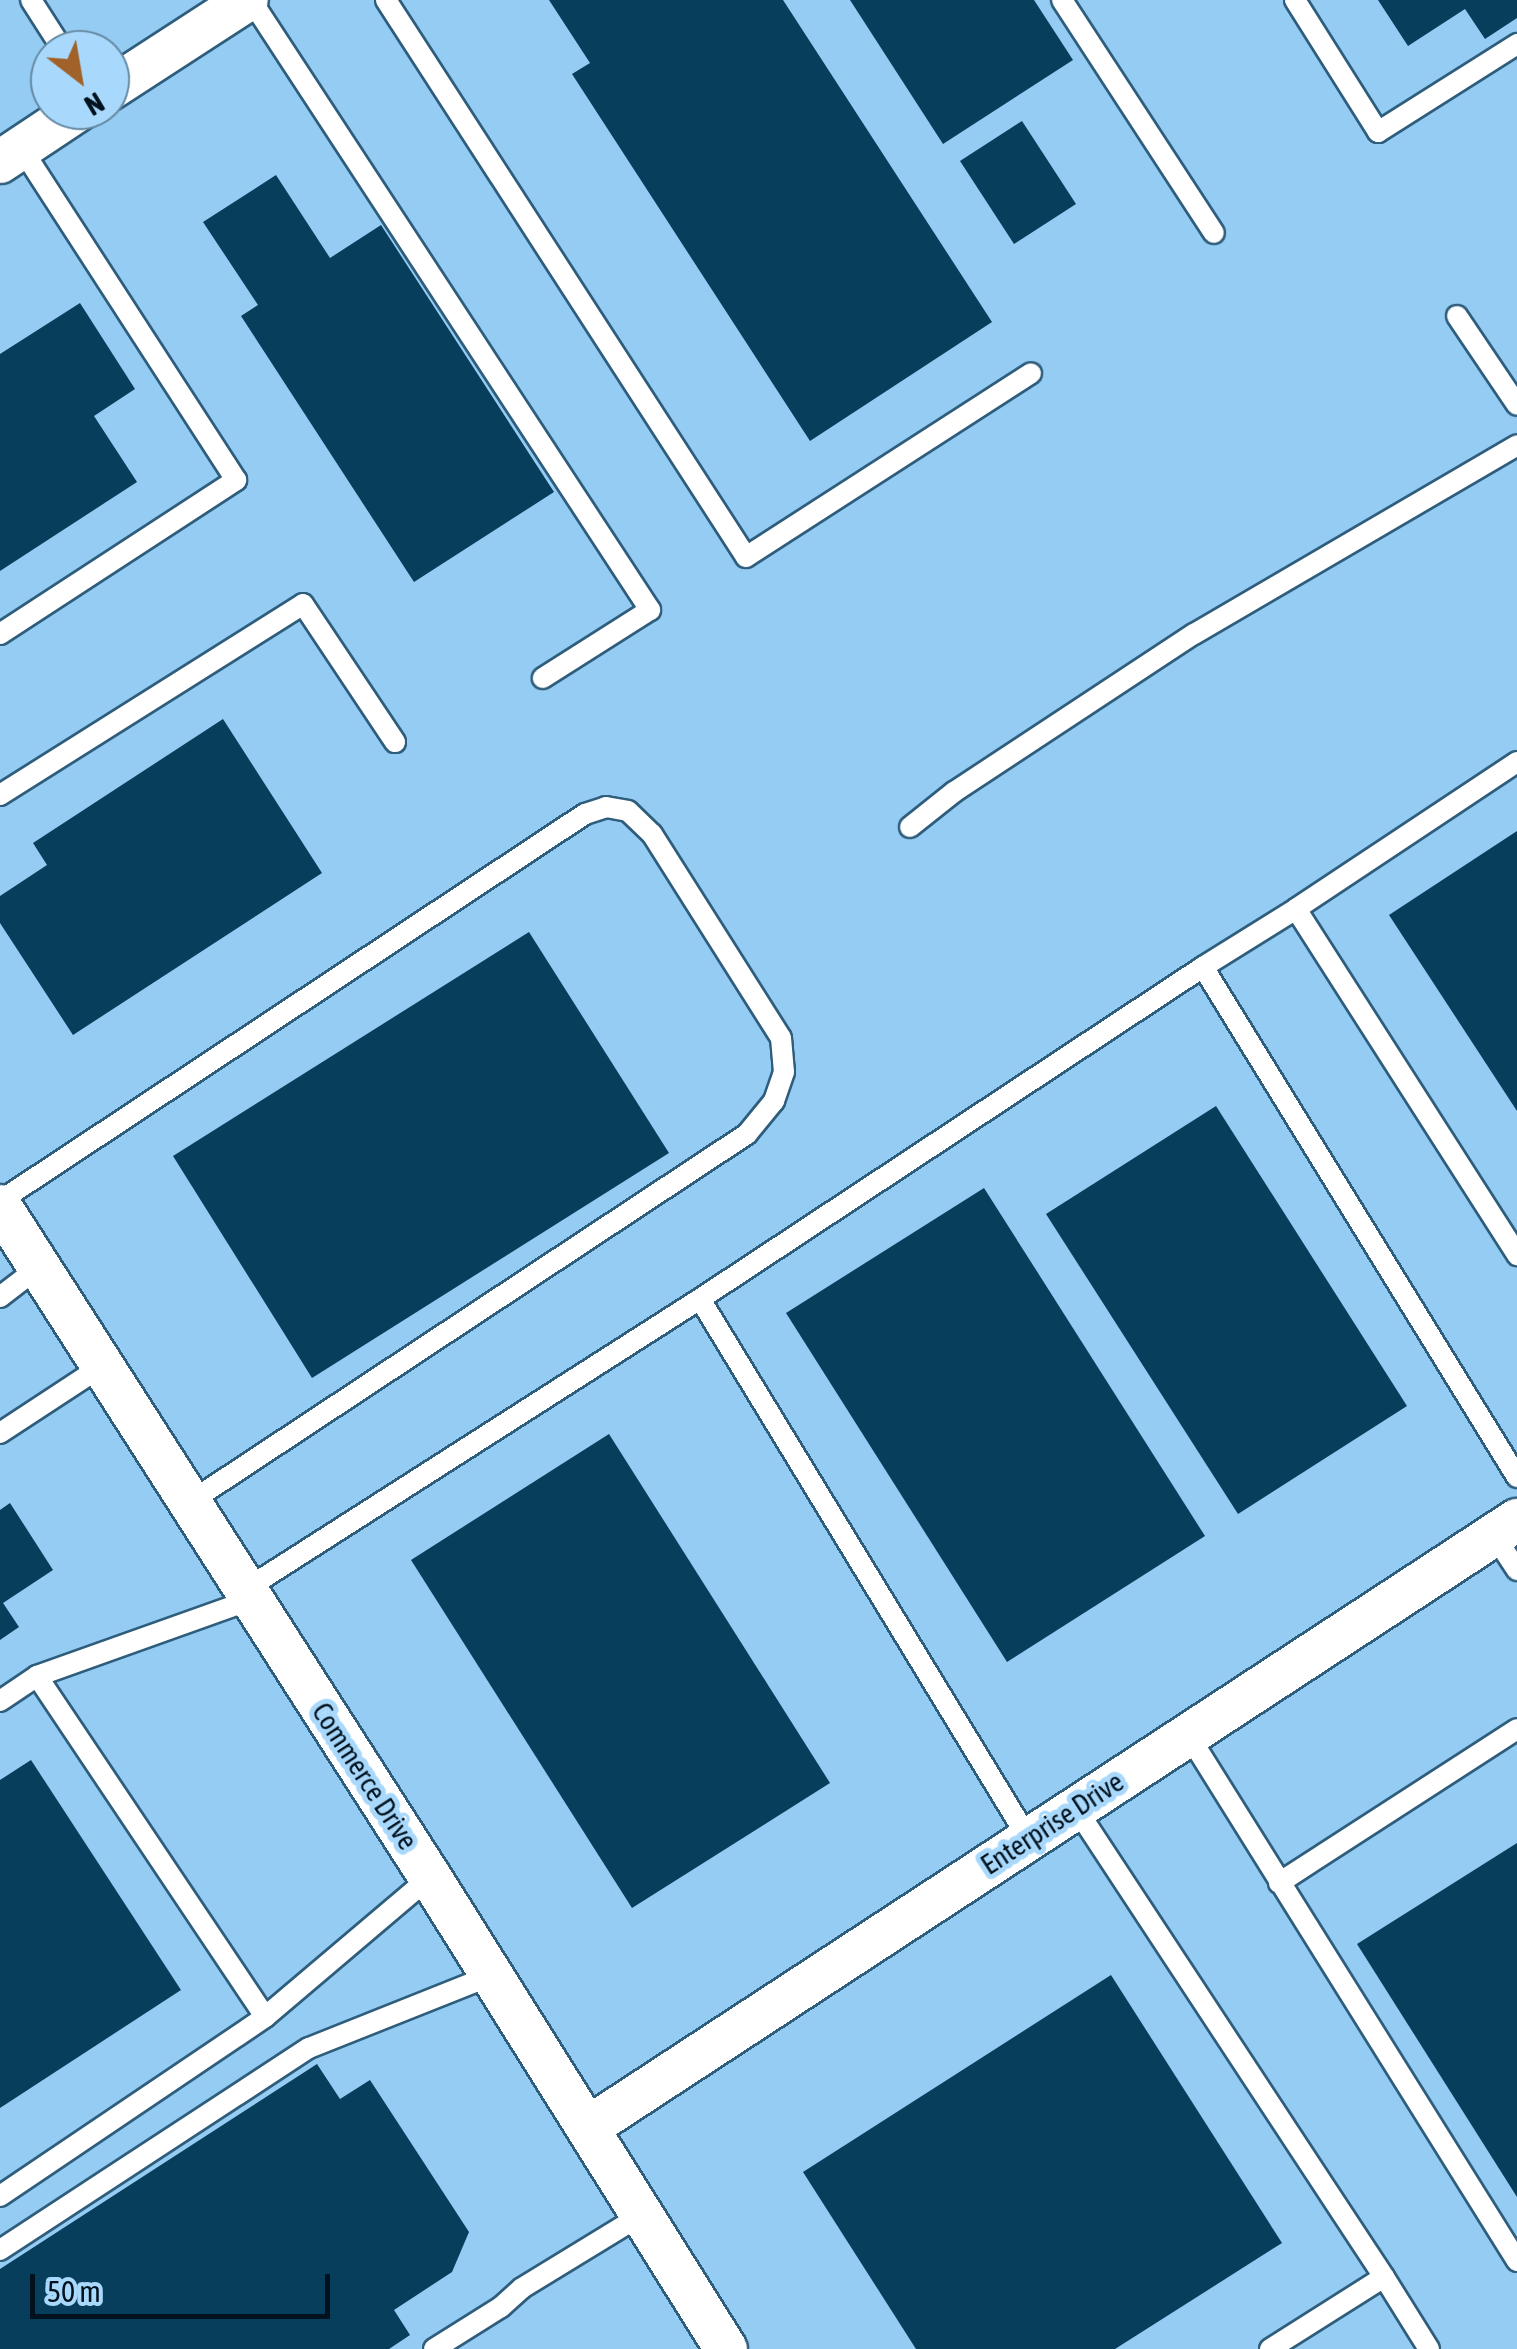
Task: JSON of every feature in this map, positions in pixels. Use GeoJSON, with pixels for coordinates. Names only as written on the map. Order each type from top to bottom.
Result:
{"type":"FeatureCollection","features":[{"type":"Feature","properties":{"kind":"street"},"geometry":{"type":"LineString","coordinates":[[130,76],[249,0]]}},
{"type":"Feature","properties":{"kind":"street"},"geometry":{"type":"LineString","coordinates":[[10,155],[48,130]]}},
{"type":"Feature","properties":{"kind":"street","name":"Commerce Drive"},"geometry":{"type":"LineString","coordinates":[[0,1203],[589,2127],[726,2349]]}},
{"type":"Feature","properties":{"kind":"street","name":"Enterprise Drive"},"geometry":{"type":"LineString","coordinates":[[589,2127],[1074,1806],[1506,1528]]}},
{"type":"Feature","properties":{"kind":"lane"},"geometry":{"type":"LineString","coordinates":[[30,0],[50,30]]}},
{"type":"Feature","properties":{"kind":"lane"},"geometry":{"type":"LineString","coordinates":[[249,0],[650,610],[543,678]]}},
{"type":"Feature","properties":{"kind":"lane"},"geometry":{"type":"LineString","coordinates":[[386,0],[746,556],[1031,373]]}},
{"type":"Feature","properties":{"kind":"lane"},"geometry":{"type":"LineString","coordinates":[[1062,0],[1214,233]]}},
{"type":"Feature","properties":{"kind":"lane"},"geometry":{"type":"LineString","coordinates":[[1294,0],[1378,132],[1517,44]]}},
{"type":"Feature","properties":{"kind":"lane"},"geometry":{"type":"LineString","coordinates":[[0,634],[236,480],[10,155]]}},
{"type":"Feature","properties":{"kind":"lane"},"geometry":{"type":"LineString","coordinates":[[1457,316],[1517,405]]}},
{"type":"Feature","properties":{"kind":"lane"},"geometry":{"type":"LineString","coordinates":[[910,827],[954,792],[1194,634],[1517,445]]}},
{"type":"Feature","properties":{"kind":"lane"},"geometry":{"type":"LineString","coordinates":[[0,795],[303,604],[395,742]]}},
{"type":"Feature","properties":{"kind":"lane"},"geometry":{"type":"LineString","coordinates":[[0,1701],[37,1676],[249,1594],[1517,762]]}},
{"type":"Feature","properties":{"kind":"lane"},"geometry":{"type":"LineString","coordinates":[[0,1203],[586,814],[606,806],[628,811],[652,834],[781,1038],[784,1072],[774,1101],[747,1134],[190,1502]]}},
{"type":"Feature","properties":{"kind":"lane"},"geometry":{"type":"LineString","coordinates":[[1296,909],[1517,1255]]}},
{"type":"Feature","properties":{"kind":"lane"},"geometry":{"type":"LineString","coordinates":[[1203,967],[1517,1477]]}},
{"type":"Feature","properties":{"kind":"lane"},"geometry":{"type":"LineString","coordinates":[[0,1297],[39,1267]]}},
{"type":"Feature","properties":{"kind":"lane"},"geometry":{"type":"LineString","coordinates":[[700,1299],[1028,1838]]}},
{"type":"Feature","properties":{"kind":"lane"},"geometry":{"type":"LineString","coordinates":[[0,1433],[102,1366]]}},
{"type":"Feature","properties":{"kind":"lane"},"geometry":{"type":"LineString","coordinates":[[1506,1528],[1517,1570]]}},
{"type":"Feature","properties":{"kind":"lane"},"geometry":{"type":"LineString","coordinates":[[37,1676],[265,2017]]}},
{"type":"Feature","properties":{"kind":"lane"},"geometry":{"type":"LineString","coordinates":[[1279,1882],[1517,1729]]}},
{"type":"Feature","properties":{"kind":"lane"},"geometry":{"type":"LineString","coordinates":[[1188,1736],[1517,2261]]}},
{"type":"Feature","properties":{"kind":"lane"},"geometry":{"type":"LineString","coordinates":[[1074,1806],[1429,2349]]}},
{"type":"Feature","properties":{"kind":"lane"},"geometry":{"type":"LineString","coordinates":[[0,2196],[265,2017],[430,1877]]}},
{"type":"Feature","properties":{"kind":"lane"},"geometry":{"type":"LineString","coordinates":[[0,2250],[309,2048],[492,1976]]}},
{"type":"Feature","properties":{"kind":"lane"},"geometry":{"type":"LineString","coordinates":[[434,2349],[501,2307],[522,2288],[643,2214]]}},
{"type":"Feature","properties":{"kind":"lane"},"geometry":{"type":"LineString","coordinates":[[1270,2349],[1384,2277]]}},
{"type":"Feature","properties":{"kind":"shaded area"},"geometry":{"type":"Polygon","coordinates":[[[0,0],[1517,0],[1517,2349],[0,2349],[0,0]]]}},
{"type":"Feature","properties":{"kind":"building"},"geometry":{"type":"Polygon","coordinates":[[[549,0],[783,0],[992,322],[810,441],[572,74],[590,63],[549,0]]]}},
{"type":"Feature","properties":{"kind":"building"},"geometry":{"type":"Polygon","coordinates":[[[850,0],[1034,0],[1073,60],[943,144],[850,0]]]}},
{"type":"Feature","properties":{"kind":"building"},"geometry":{"type":"Polygon","coordinates":[[[1378,0],[1517,0],[1517,18],[1485,39],[1465,9],[1408,46],[1378,0]]]}},
{"type":"Feature","properties":{"kind":"building"},"geometry":{"type":"Polygon","coordinates":[[[1022,121],[1076,204],[1014,244],[960,161],[1022,121]]]}},
{"type":"Feature","properties":{"kind":"building"},"geometry":{"type":"Polygon","coordinates":[[[276,175],[330,258],[381,225],[554,492],[414,582],[241,316],[258,305],[203,222],[276,175]]]}},
{"type":"Feature","properties":{"kind":"building"},"geometry":{"type":"Polygon","coordinates":[[[80,303],[135,389],[94,416],[137,482],[0,571],[0,354],[80,303]]]}},
{"type":"Feature","properties":{"kind":"building"},"geometry":{"type":"Polygon","coordinates":[[[223,719],[322,873],[73,1035],[0,923],[0,896],[47,865],[33,843],[223,719]]]}},
{"type":"Feature","properties":{"kind":"building"},"geometry":{"type":"Polygon","coordinates":[[[1517,831],[1517,1111],[1389,915],[1517,831]]]}},
{"type":"Feature","properties":{"kind":"building"},"geometry":{"type":"Polygon","coordinates":[[[529,932],[669,1153],[312,1378],[173,1156],[529,932]]]}},
{"type":"Feature","properties":{"kind":"building"},"geometry":{"type":"Polygon","coordinates":[[[1216,1106],[1407,1406],[1238,1514],[1046,1214],[1216,1106]]]}},
{"type":"Feature","properties":{"kind":"building"},"geometry":{"type":"Polygon","coordinates":[[[984,1188],[1205,1536],[1007,1662],[786,1313],[984,1188]]]}},
{"type":"Feature","properties":{"kind":"building"},"geometry":{"type":"Polygon","coordinates":[[[609,1434],[830,1783],[632,1908],[411,1560],[609,1434]]]}},
{"type":"Feature","properties":{"kind":"building"},"geometry":{"type":"Polygon","coordinates":[[[10,1503],[53,1570],[3,1603],[19,1627],[0,1640],[0,1510],[10,1503]]]}},
{"type":"Feature","properties":{"kind":"building"},"geometry":{"type":"Polygon","coordinates":[[[31,1760],[181,1990],[0,2108],[0,1780],[31,1760]]]}},
{"type":"Feature","properties":{"kind":"building"},"geometry":{"type":"Polygon","coordinates":[[[1517,1843],[1517,2197],[1357,1944],[1517,1843]]]}},
{"type":"Feature","properties":{"kind":"building"},"geometry":{"type":"Polygon","coordinates":[[[1111,1975],[1282,2243],[1115,2349],[916,2349],[803,2172],[1111,1975]]]}},
{"type":"Feature","properties":{"kind":"building"},"geometry":{"type":"Polygon","coordinates":[[[317,2064],[340,2099],[370,2080],[469,2232],[452,2272],[394,2310],[410,2335],[389,2349],[0,2349],[0,2269],[317,2064]]]}}]}
